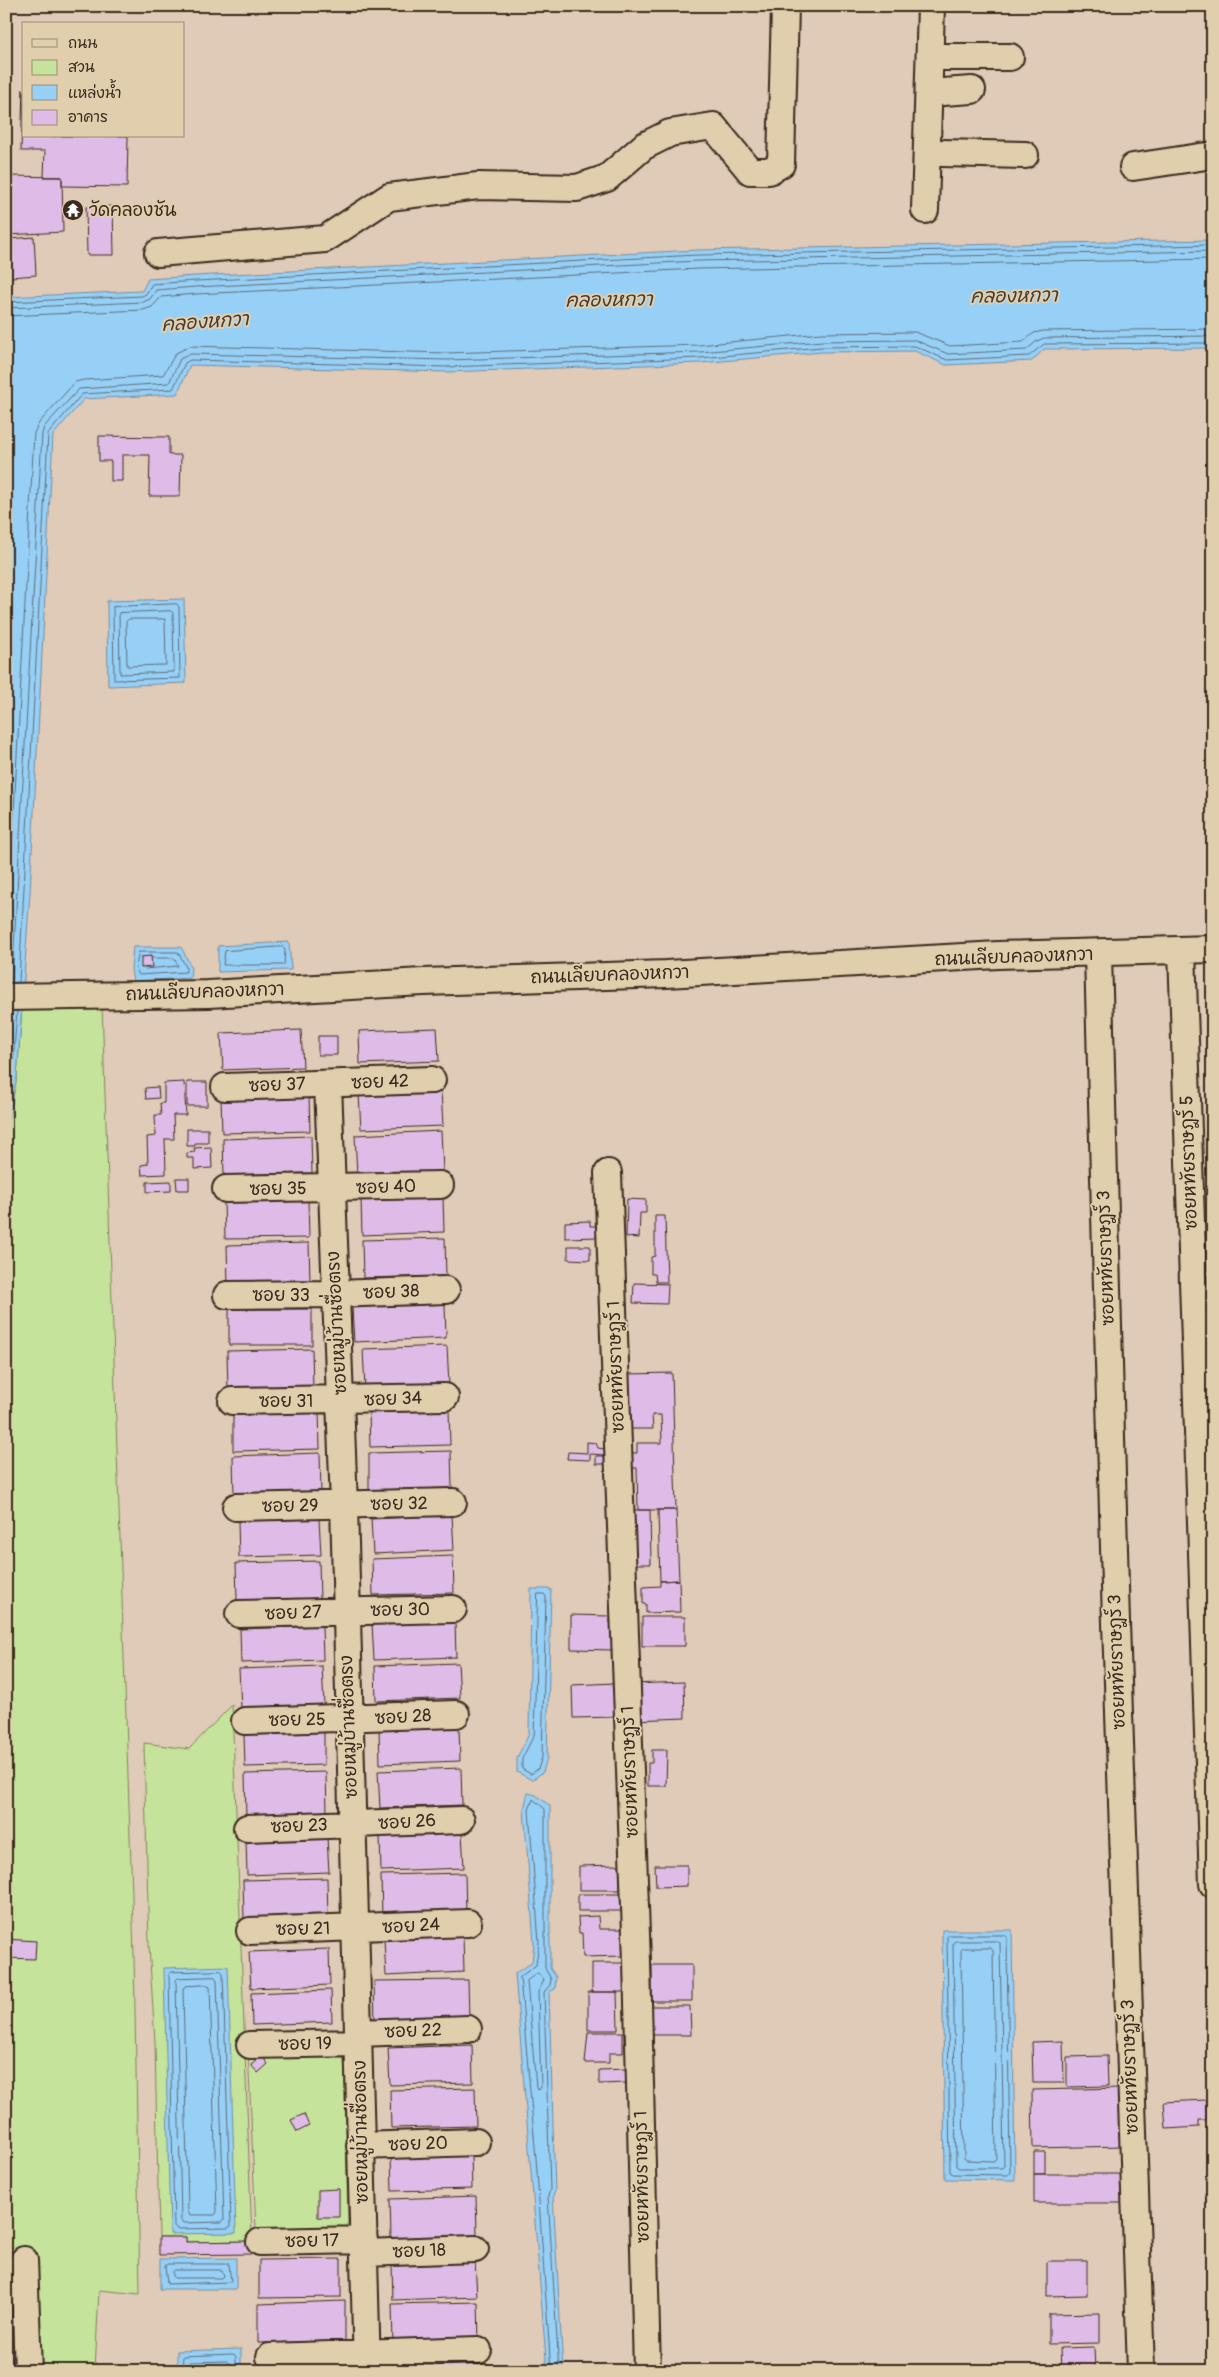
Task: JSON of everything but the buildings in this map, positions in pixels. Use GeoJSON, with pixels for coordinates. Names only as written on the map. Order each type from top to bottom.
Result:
{"type":"FeatureCollection","features":[{"type":"Feature","properties":{"kind":"street"},"geometry":{"type":"LineString","coordinates":[[158,253],[325,239],[389,197],[478,186],[576,188],[607,178],[644,146],[670,133],[713,126],[750,170],[769,171],[781,164],[784,6]]}},
{"type":"Feature","properties":{"kind":"street"},"geometry":{"type":"LineString","coordinates":[[925,210],[931,6]]}},
{"type":"Feature","properties":{"kind":"street"},"geometry":{"type":"LineString","coordinates":[[944,6],[942,165],[1025,155]]}},
{"type":"Feature","properties":{"kind":"street"},"geometry":{"type":"LineString","coordinates":[[944,57],[1010,57]]}},
{"type":"Feature","properties":{"kind":"street"},"geometry":{"type":"LineString","coordinates":[[943,92],[972,90]]}},
{"type":"Feature","properties":{"kind":"street"},"geometry":{"type":"LineString","coordinates":[[1133,166],[1213,155]]}},
{"type":"Feature","properties":{"kind":"street","name":"ถนนเลียบคลองหกวา"},"geometry":{"type":"LineString","coordinates":[[6,997],[208,994],[423,982],[666,974],[998,955],[1098,954],[1213,949]]}},
{"type":"Feature","properties":{"kind":"street","name":"ซอยหทัยราษฎร์ 5"},"geometry":{"type":"LineString","coordinates":[[1182,950],[1213,1884]]}},
{"type":"Feature","properties":{"kind":"street","name":"ซอยหทัยราษฎร์ 3"},"geometry":{"type":"LineString","coordinates":[[1098,954],[1116,1623],[1141,2371]]}},
{"type":"Feature","properties":{"kind":"street","name":"ซอย 42"},"geometry":{"type":"LineString","coordinates":[[328,1084],[432,1080]]}},
{"type":"Feature","properties":{"kind":"street","name":"ซอย 37"},"geometry":{"type":"LineString","coordinates":[[225,1087],[328,1084]]}},
{"type":"Feature","properties":{"kind":"street","name":"ซอยหมู่บ้านซื่อตรง"},"geometry":{"type":"LineString","coordinates":[[328,1084],[344,1505],[367,2362]]}},
{"type":"Feature","properties":{"kind":"street","name":"ซอยหทัยราษฎร์ 1"},"geometry":{"type":"LineString","coordinates":[[608,1173],[637,1961],[647,2371]]}},
{"type":"Feature","properties":{"kind":"street","name":"ซอย 40"},"geometry":{"type":"LineString","coordinates":[[331,1188],[440,1185]]}},
{"type":"Feature","properties":{"kind":"street","name":"ซอย 35"},"geometry":{"type":"LineString","coordinates":[[226,1190],[331,1188]]}},
{"type":"Feature","properties":{"kind":"street","name":"ซอย 38"},"geometry":{"type":"LineString","coordinates":[[335,1294],[446,1290]]}},
{"type":"Feature","properties":{"kind":"street","name":"ซอย 33"},"geometry":{"type":"LineString","coordinates":[[227,1295],[335,1294]]}},
{"type":"Feature","properties":{"kind":"street","name":"ซอย 34"},"geometry":{"type":"LineString","coordinates":[[340,1400],[445,1397]]}},
{"type":"Feature","properties":{"kind":"street","name":"ซอย 31"},"geometry":{"type":"LineString","coordinates":[[232,1401],[340,1400]]}},
{"type":"Feature","properties":{"kind":"street","name":"ซอย 32"},"geometry":{"type":"LineString","coordinates":[[344,1505],[453,1502]]}},
{"type":"Feature","properties":{"kind":"street","name":"ซอย 29"},"geometry":{"type":"LineString","coordinates":[[236,1507],[344,1505]]}},
{"type":"Feature","properties":{"kind":"street","name":"ซอย 30"},"geometry":{"type":"LineString","coordinates":[[346,1611],[453,1609]]}},
{"type":"Feature","properties":{"kind":"street","name":"ซอย 27"},"geometry":{"type":"LineString","coordinates":[[239,1614],[346,1611]]}},
{"type":"Feature","properties":{"kind":"street","name":"ซอย 28"},"geometry":{"type":"LineString","coordinates":[[349,1719],[456,1714]]}},
{"type":"Feature","properties":{"kind":"street","name":"ซอย 25"},"geometry":{"type":"LineString","coordinates":[[245,1721],[349,1719]]}},
{"type":"Feature","properties":{"kind":"street","name":"ซอย 26"},"geometry":{"type":"LineString","coordinates":[[352,1825],[461,1820]]}},
{"type":"Feature","properties":{"kind":"street","name":"ซอย 23"},"geometry":{"type":"LineString","coordinates":[[247,1828],[352,1825]]}},
{"type":"Feature","properties":{"kind":"street","name":"ซอย 24"},"geometry":{"type":"LineString","coordinates":[[356,1928],[468,1923]]}},
{"type":"Feature","properties":{"kind":"street","name":"ซอย 21"},"geometry":{"type":"LineString","coordinates":[[250,1930],[356,1928]]}},
{"type":"Feature","properties":{"kind":"street","name":"ซอย 22"},"geometry":{"type":"LineString","coordinates":[[359,2038],[468,2029]]}},
{"type":"Feature","properties":{"kind":"street","name":"ซอย 19"},"geometry":{"type":"LineString","coordinates":[[250,2045],[359,2038]]}},
{"type":"Feature","properties":{"kind":"street","name":"ซอย 20"},"geometry":{"type":"LineString","coordinates":[[360,2146],[476,2142]]}},
{"type":"Feature","properties":{"kind":"street","name":"ซอย 17"},"geometry":{"type":"LineString","coordinates":[[260,2242],[364,2247]]}},
{"type":"Feature","properties":{"kind":"street","name":"ซอย 18"},"geometry":{"type":"LineString","coordinates":[[364,2247],[475,2249]]}},
{"type":"Feature","properties":{"kind":"street"},"geometry":{"type":"LineString","coordinates":[[24,2260],[28,2371]]}},
{"type":"Feature","properties":{"kind":"street"},"geometry":{"type":"LineString","coordinates":[[270,2357],[367,2362],[478,2350]]}},
{"type":"Feature","properties":{"kind":"green space"},"geometry":{"type":"Polygon","coordinates":[[[102,1005],[134,1955],[140,2294],[99,2290],[95,2371],[41,2371],[19,2253],[6,2254],[6,1132],[17,1077],[22,1008],[102,1005]]]}},
{"type":"Feature","properties":{"kind":"green space"},"geometry":{"type":"Polygon","coordinates":[[[232,1705],[252,2241],[186,2242],[186,2237],[159,2237],[155,2042],[149,1945],[144,1743],[189,1749],[232,1705]]]}},
{"type":"Feature","properties":{"kind":"green space"},"geometry":{"type":"Polygon","coordinates":[[[344,2046],[348,2227],[256,2229],[248,2050],[344,2046]]]}},
{"type":"Feature","properties":{"kind":"water","name":"คลองหกวา"},"geometry":{"type":"Polygon","coordinates":[[[1213,240],[1213,348],[1044,349],[1032,361],[946,365],[915,351],[822,352],[700,363],[446,372],[190,365],[177,394],[84,399],[53,435],[30,892],[17,1077],[6,1132],[6,297],[142,291],[148,279],[698,250],[1213,240]]]}},
{"type":"Feature","properties":{"kind":"water"},"geometry":{"type":"Polygon","coordinates":[[[184,599],[186,683],[108,686],[107,601],[184,599]]]}},
{"type":"Feature","properties":{"kind":"water"},"geometry":{"type":"Polygon","coordinates":[[[289,942],[291,970],[218,972],[218,946],[289,942]]]}},
{"type":"Feature","properties":{"kind":"water"},"geometry":{"type":"Polygon","coordinates":[[[133,947],[181,947],[191,967],[190,978],[133,981],[131,969],[133,947]]]}},
{"type":"Feature","properties":{"kind":"water"},"geometry":{"type":"Polygon","coordinates":[[[531,1589],[551,1589],[547,1758],[543,1772],[532,1780],[517,1772],[517,1758],[529,1734],[531,1589]]]}},
{"type":"Feature","properties":{"kind":"water"},"geometry":{"type":"Polygon","coordinates":[[[528,1793],[536,1795],[550,1806],[550,1968],[556,1977],[555,1989],[549,1992],[555,2191],[553,2196],[563,2371],[547,2371],[515,1973],[532,1963],[534,1943],[524,1809],[528,1793]]]}},
{"type":"Feature","properties":{"kind":"water"},"geometry":{"type":"Polygon","coordinates":[[[942,1930],[1012,1930],[1015,2180],[945,2179],[942,1930]]]}},
{"type":"Feature","properties":{"kind":"water"},"geometry":{"type":"Polygon","coordinates":[[[228,1966],[236,2233],[170,2234],[164,1968],[228,1966]]]}},
{"type":"Feature","properties":{"kind":"water"},"geometry":{"type":"Polygon","coordinates":[[[236,2258],[236,2289],[160,2289],[160,2259],[236,2258]]]}},
{"type":"Feature","properties":{"kind":"water"},"geometry":{"type":"Polygon","coordinates":[[[241,2349],[241,2371],[177,2371],[177,2351],[241,2349]]]}},
{"type":"Feature","properties":{"kind":"place","name":"วัดคลองชัน"},"geometry":{"type":"Point","coordinates":[73,210]}}]}
